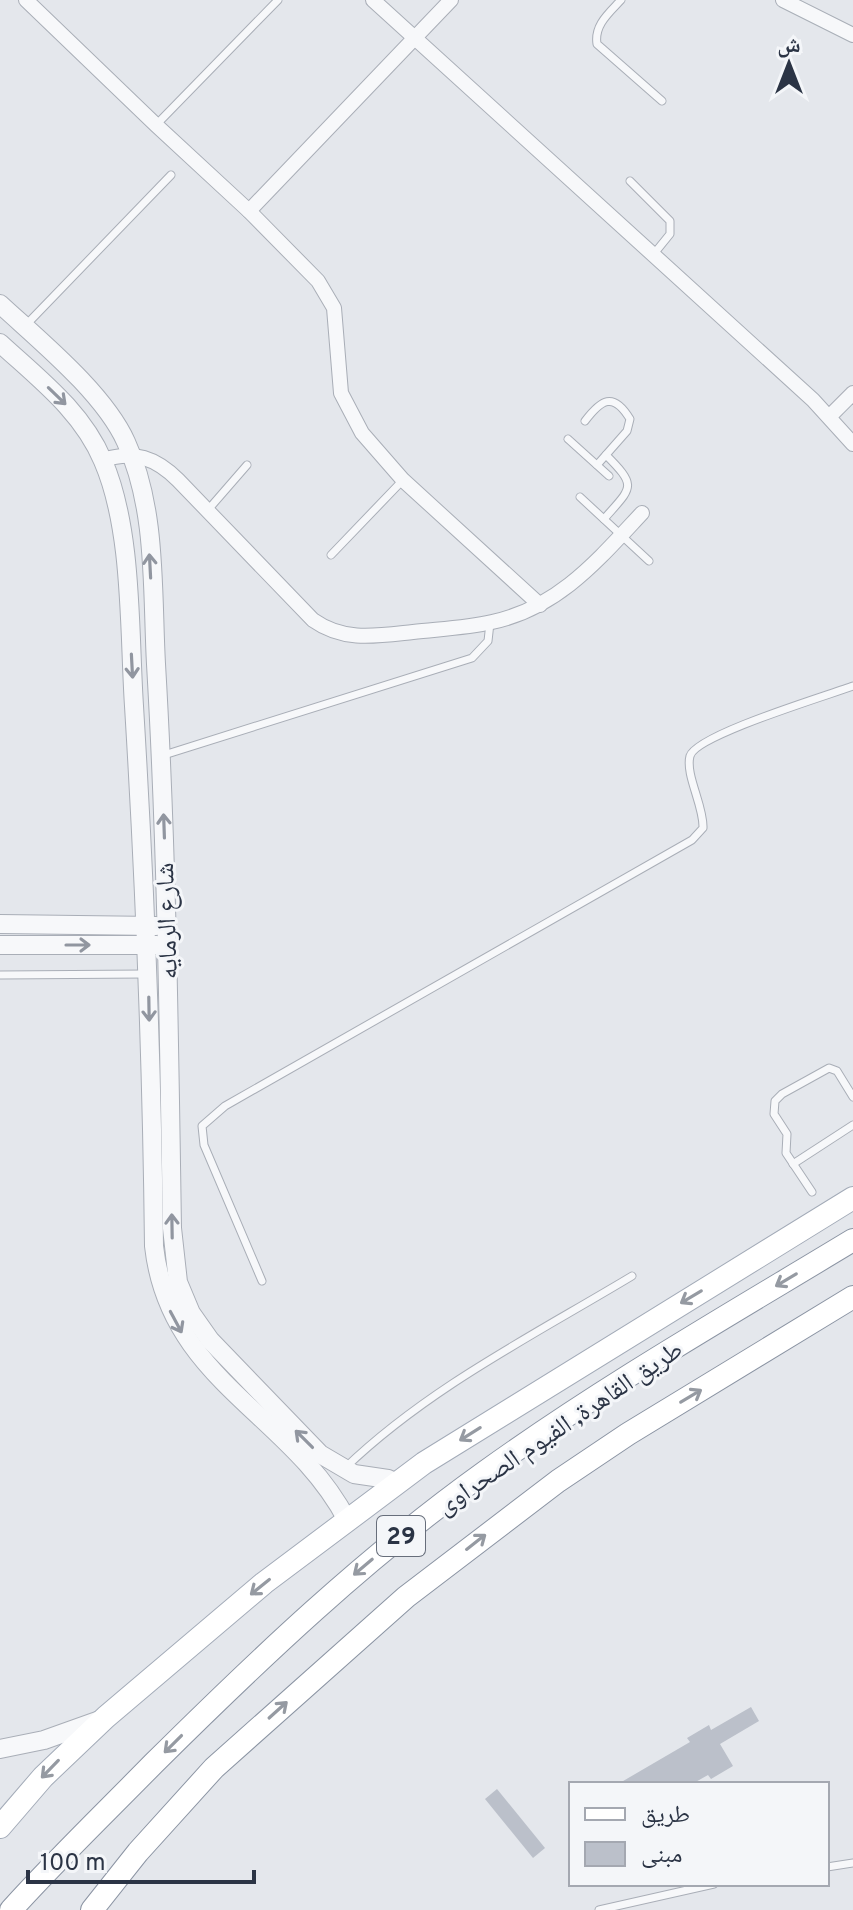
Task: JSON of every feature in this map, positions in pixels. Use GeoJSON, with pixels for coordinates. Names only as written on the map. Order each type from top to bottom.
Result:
{"type":"FeatureCollection","features":[{"type":"Feature","properties":{"kind":"main road"},"geometry":{"type":"LineString","coordinates":[[0,1827],[53,1766],[106,1717],[264,1583],[424,1463],[853,1198]]}},
{"type":"Feature","properties":{"kind":"main road","name":"طريق القاهرة, الفيوم الصحراوى"},"geometry":{"type":"LineString","coordinates":[[11,1910],[80,1835],[239,1679],[330,1595],[430,1513],[594,1397],[853,1240]]}},
{"type":"Feature","properties":{"kind":"main road","name":"طريق القاهرة, الفيوم الصحراوى"},"geometry":{"type":"LineString","coordinates":[[92,1910],[138,1852],[214,1768],[406,1597],[558,1481],[628,1434],[852,1300]]}},
{"type":"Feature","properties":{"kind":"street"},"geometry":{"type":"LineString","coordinates":[[26,0],[249,211],[318,281],[334,308],[339,383],[346,406],[362,433],[403,480],[540,605]]}},
{"type":"Feature","properties":{"kind":"street"},"geometry":{"type":"LineString","coordinates":[[373,0],[830,416],[853,444]]}},
{"type":"Feature","properties":{"kind":"street"},"geometry":{"type":"LineString","coordinates":[[249,211],[451,0]]}},
{"type":"Feature","properties":{"kind":"street"},"geometry":{"type":"LineString","coordinates":[[783,0],[853,35]]}},
{"type":"Feature","properties":{"kind":"street","name":"شارع الرمايه"},"geometry":{"type":"LineString","coordinates":[[0,304],[96,397],[120,429],[132,455],[143,501],[149,541],[162,756],[172,1238],[178,1282],[191,1313],[210,1340],[310,1445],[343,1469],[397,1483]]}},
{"type":"Feature","properties":{"kind":"street","name":"شارع الرمايه"},"geometry":{"type":"LineString","coordinates":[[0,343],[75,414],[103,460],[113,493],[126,570],[147,935],[154,1246],[166,1300],[193,1348],[314,1472],[347,1520]]}},
{"type":"Feature","properties":{"kind":"street"},"geometry":{"type":"LineString","coordinates":[[830,416],[853,393]]}},
{"type":"Feature","properties":{"kind":"street"},"geometry":{"type":"LineString","coordinates":[[103,460],[132,455],[156,461],[313,620],[332,632],[368,637],[490,623],[540,605],[584,575],[642,513]]}},
{"type":"Feature","properties":{"kind":"street"},"geometry":{"type":"LineString","coordinates":[[0,924],[147,935]]}},
{"type":"Feature","properties":{"kind":"street"},"geometry":{"type":"LineString","coordinates":[[0,945],[167,935]]}},
{"type":"Feature","properties":{"kind":"street"},"geometry":{"type":"LineString","coordinates":[[0,1749],[44,1740],[106,1717]]}},
{"type":"Feature","properties":{"kind":"lane"},"geometry":{"type":"LineString","coordinates":[[156,125],[278,0]]}},
{"type":"Feature","properties":{"kind":"lane"},"geometry":{"type":"LineString","coordinates":[[621,0],[598,26],[595,35],[597,44],[662,101]]}},
{"type":"Feature","properties":{"kind":"lane"},"geometry":{"type":"LineString","coordinates":[[24,326],[171,175]]}},
{"type":"Feature","properties":{"kind":"lane"},"geometry":{"type":"LineString","coordinates":[[630,181],[670,221],[670,234],[653,255]]}},
{"type":"Feature","properties":{"kind":"lane"},"geometry":{"type":"LineString","coordinates":[[585,421],[599,404],[606,401],[613,402],[629,416],[629,427],[597,465]]}},
{"type":"Feature","properties":{"kind":"lane"},"geometry":{"type":"LineString","coordinates":[[568,439],[609,476]]}},
{"type":"Feature","properties":{"kind":"lane"},"geometry":{"type":"LineString","coordinates":[[604,519],[626,494],[629,485],[625,473],[606,455]]}},
{"type":"Feature","properties":{"kind":"lane"},"geometry":{"type":"LineString","coordinates":[[207,511],[247,465]]}},
{"type":"Feature","properties":{"kind":"lane"},"geometry":{"type":"LineString","coordinates":[[331,555],[403,480]]}},
{"type":"Feature","properties":{"kind":"lane"},"geometry":{"type":"LineString","coordinates":[[580,497],[649,561]]}},
{"type":"Feature","properties":{"kind":"lane"},"geometry":{"type":"LineString","coordinates":[[162,756],[472,658],[488,641],[490,623]]}},
{"type":"Feature","properties":{"kind":"lane"},"geometry":{"type":"LineString","coordinates":[[262,1281],[204,1145],[202,1126],[286,1071],[692,840],[703,828],[704,818],[689,764],[693,750],[706,740],[853,686]]}},
{"type":"Feature","properties":{"kind":"lane"},"geometry":{"type":"LineString","coordinates":[[0,975],[168,973]]}},
{"type":"Feature","properties":{"kind":"lane"},"geometry":{"type":"LineString","coordinates":[[812,1192],[785,1150],[786,1132],[773,1109],[778,1097],[829,1068],[837,1071],[853,1097]]}},
{"type":"Feature","properties":{"kind":"lane"},"geometry":{"type":"LineString","coordinates":[[793,1164],[853,1125]]}},
{"type":"Feature","properties":{"kind":"lane"},"geometry":{"type":"LineString","coordinates":[[343,1469],[380,1434],[415,1408],[632,1276]]}},
{"type":"Feature","properties":{"kind":"lane"},"geometry":{"type":"LineString","coordinates":[[829,1867],[853,1863]]}},
{"type":"Feature","properties":{"kind":"lane"},"geometry":{"type":"LineString","coordinates":[[599,1910],[705,1886]]}},
{"type":"Feature","properties":{"kind":"building"},"geometry":{"type":"Polygon","coordinates":[[[751,1707],[759,1721],[720,1744],[733,1766],[711,1779],[708,1775],[696,1782],[621,1782],[690,1742],[687,1738],[709,1725],[711,1730],[751,1707]]]}},
{"type":"Feature","properties":{"kind":"building"},"geometry":{"type":"Polygon","coordinates":[[[497,1789],[545,1848],[533,1858],[485,1799],[497,1789]]]}}]}
